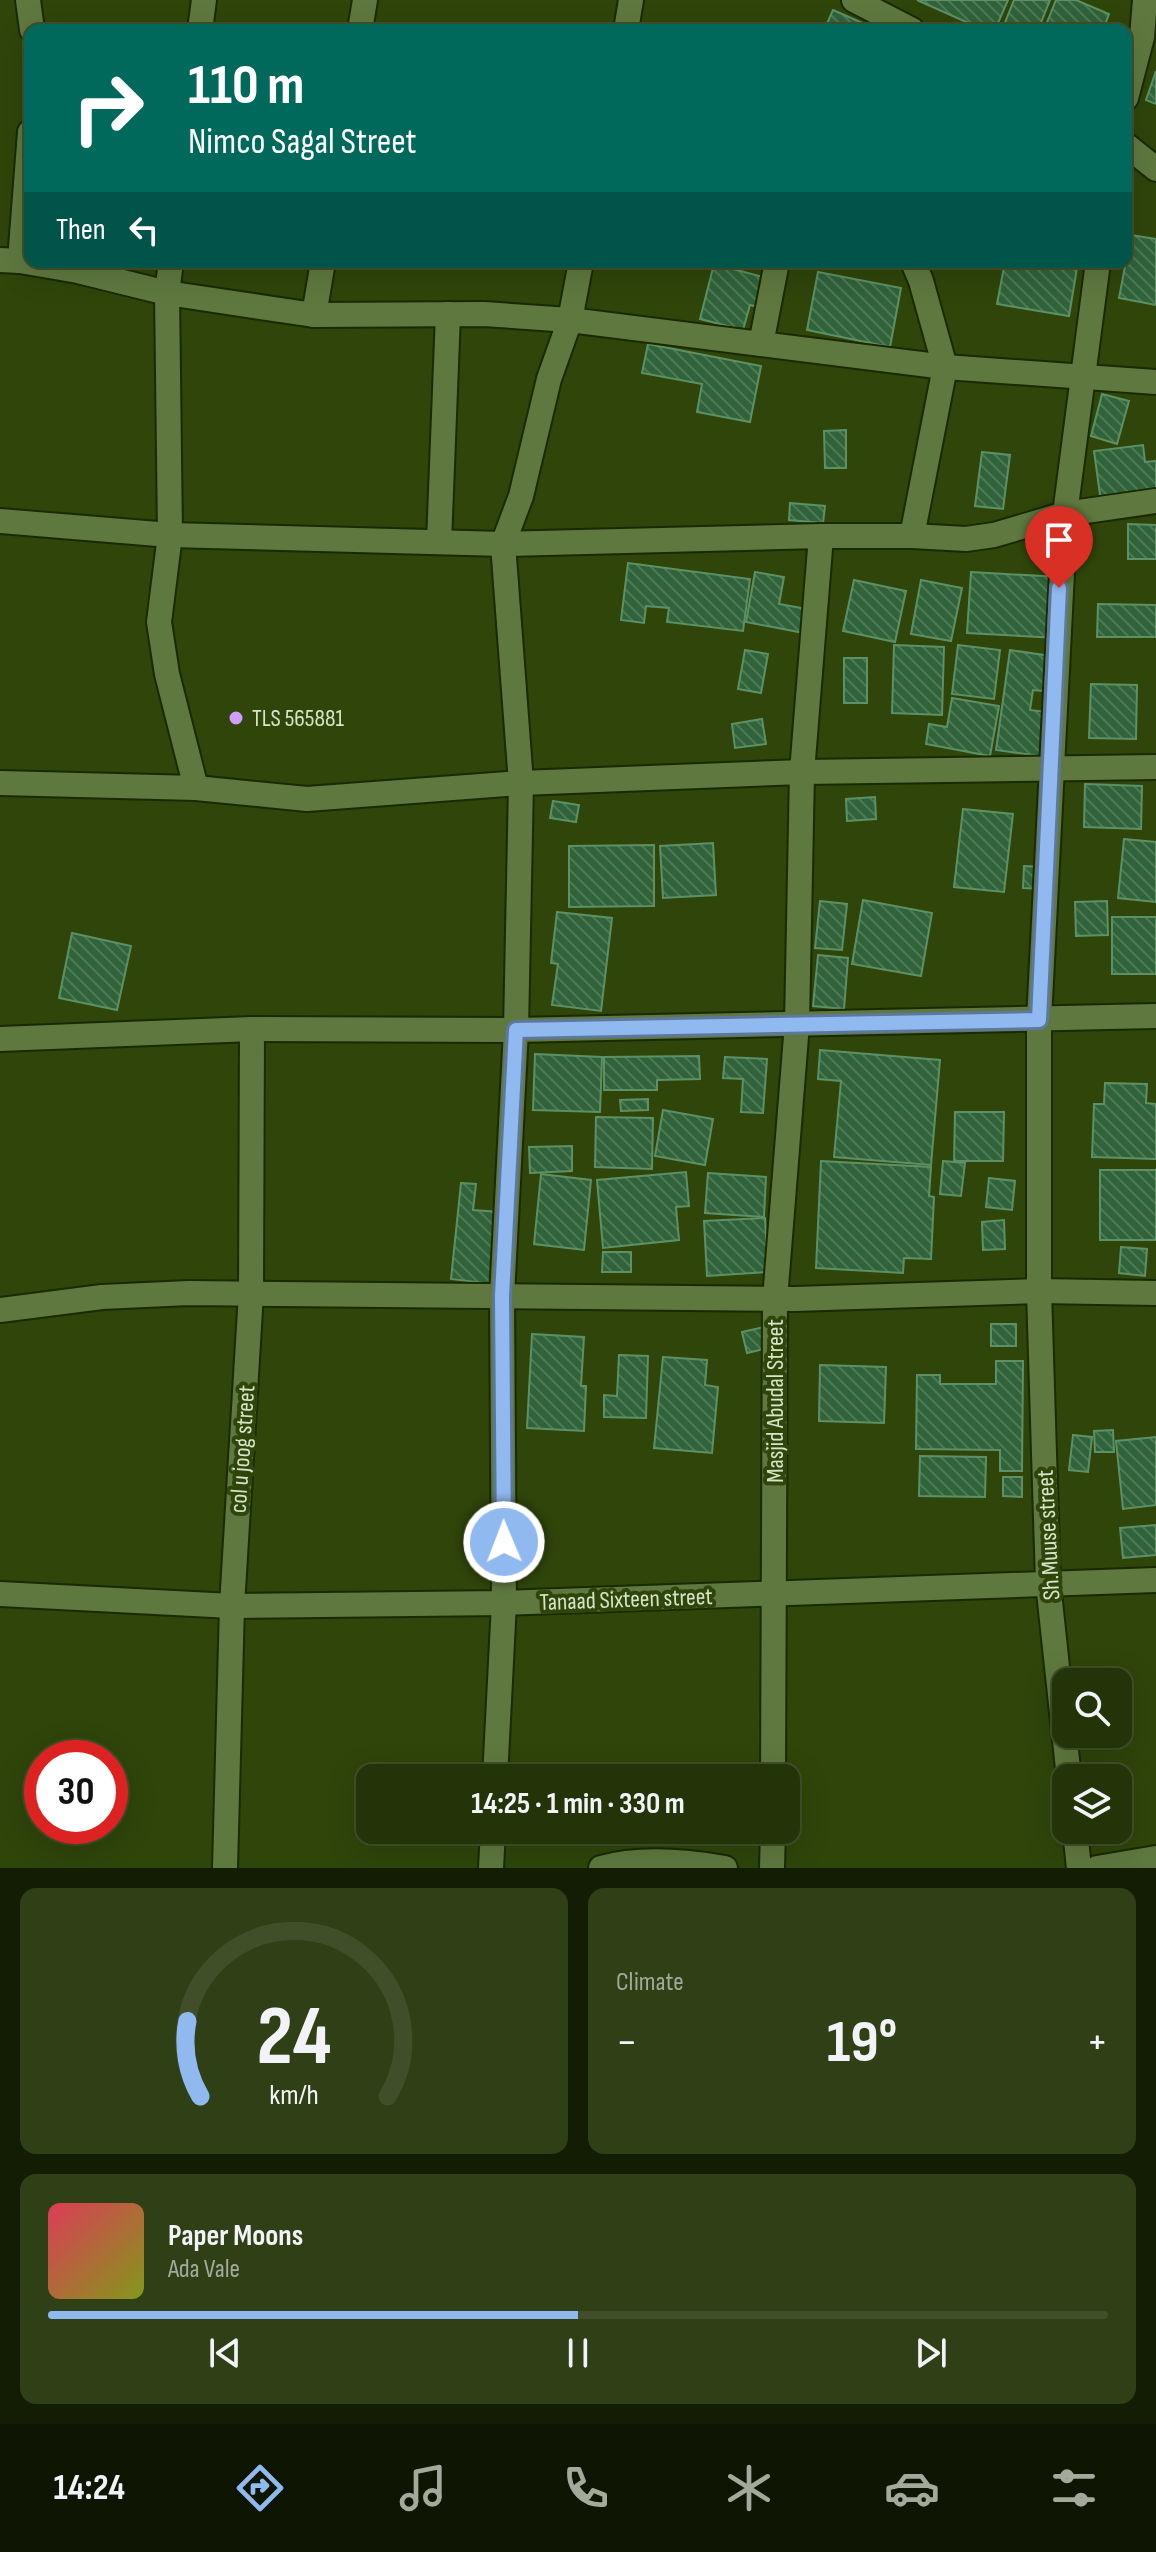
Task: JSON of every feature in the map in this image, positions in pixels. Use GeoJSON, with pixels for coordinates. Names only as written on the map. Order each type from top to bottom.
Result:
{"type":"FeatureCollection","features":[{"type":"Feature","properties":{"kind":"street"},"geometry":{"type":"LineString","coordinates":[[28,0],[31,24]]}},
{"type":"Feature","properties":{"kind":"street"},"geometry":{"type":"LineString","coordinates":[[201,24],[204,0]]}},
{"type":"Feature","properties":{"kind":"street"},"geometry":{"type":"LineString","coordinates":[[361,24],[365,0]]}},
{"type":"Feature","properties":{"kind":"street"},"geometry":{"type":"LineString","coordinates":[[627,24],[631,0]]}},
{"type":"Feature","properties":{"kind":"street"},"geometry":{"type":"LineString","coordinates":[[854,0],[880,23]]}},
{"type":"Feature","properties":{"kind":"street"},"geometry":{"type":"LineString","coordinates":[[1132,84],[1148,46],[1145,0]]}},
{"type":"Feature","properties":{"kind":"street"},"geometry":{"type":"LineString","coordinates":[[1132,150],[1156,169]]}},
{"type":"Feature","properties":{"kind":"street"},"geometry":{"type":"LineString","coordinates":[[10,260],[24,170]]}},
{"type":"Feature","properties":{"kind":"street"},"geometry":{"type":"LineString","coordinates":[[59,268],[167,293],[314,315],[484,314],[570,320],[945,367],[1156,382]]}},
{"type":"Feature","properties":{"kind":"street"},"geometry":{"type":"LineString","coordinates":[[170,268],[167,293],[170,535],[159,622],[167,674],[196,788]]}},
{"type":"Feature","properties":{"kind":"street"},"geometry":{"type":"LineString","coordinates":[[314,315],[322,268]]}},
{"type":"Feature","properties":{"kind":"street"},"geometry":{"type":"LineString","coordinates":[[496,1764],[504,1603],[502,1296],[516,1030],[521,783],[503,544],[521,496],[549,379],[570,320],[580,268]]}},
{"type":"Feature","properties":{"kind":"street"},"geometry":{"type":"LineString","coordinates":[[761,344],[776,268]]}},
{"type":"Feature","properties":{"kind":"street"},"geometry":{"type":"LineString","coordinates":[[912,536],[945,367],[916,268]]}},
{"type":"Feature","properties":{"kind":"street","name":"Sh.Muuse street"},"geometry":{"type":"LineString","coordinates":[[1067,1764],[1048,1583],[1039,1291],[1039,1020],[1065,514],[1097,268]]}},
{"type":"Feature","properties":{"kind":"street"},"geometry":{"type":"LineString","coordinates":[[439,542],[448,314]]}},
{"type":"Feature","properties":{"kind":"street"},"geometry":{"type":"LineString","coordinates":[[0,521],[170,535],[503,544],[821,536],[966,539],[994,535],[1065,514],[1156,501]]}},
{"type":"Feature","properties":{"kind":"street","name":"Masjid Abudal Street"},"geometry":{"type":"LineString","coordinates":[[773,1764],[775,1299],[797,1024],[802,772],[821,536]]}},
{"type":"Feature","properties":{"kind":"street"},"geometry":{"type":"LineString","coordinates":[[0,783],[196,788],[307,799],[521,783],[802,772],[1156,767]]}},
{"type":"Feature","properties":{"kind":"street"},"geometry":{"type":"LineString","coordinates":[[0,1039],[252,1029],[516,1030],[1156,1016]]}},
{"type":"Feature","properties":{"kind":"street","name":"col u joog street"},"geometry":{"type":"LineString","coordinates":[[225,1868],[232,1606],[251,1293],[252,1029]]}},
{"type":"Feature","properties":{"kind":"street"},"geometry":{"type":"LineString","coordinates":[[0,1310],[102,1297],[189,1293],[775,1299],[1039,1291],[1156,1293]]}},
{"type":"Feature","properties":{"kind":"street","name":"Tanaad Sixteen street"},"geometry":{"type":"LineString","coordinates":[[0,1594],[232,1606],[504,1603],[1156,1580]]}},
{"type":"Feature","properties":{"kind":"street"},"geometry":{"type":"LineString","coordinates":[[491,1868],[492,1844]]}},
{"type":"Feature","properties":{"kind":"street"},"geometry":{"type":"LineString","coordinates":[[772,1868],[773,1844]]}},
{"type":"Feature","properties":{"kind":"street"},"geometry":{"type":"LineString","coordinates":[[1076,1844],[1079,1868]]}},
{"type":"Feature","properties":{"kind":"street"},"geometry":{"type":"LineString","coordinates":[[1097,1868],[1156,1858]]}},
{"type":"Feature","properties":{"kind":"street"},"geometry":{"type":"LineString","coordinates":[[601,1868],[619,1863],[689,1861],[725,1868]]}},
{"type":"Feature","properties":{"kind":"building"},"geometry":{"type":"Polygon","coordinates":[[[917,0],[1008,0],[998,24],[971,24],[917,0]]]}},
{"type":"Feature","properties":{"kind":"building"},"geometry":{"type":"Polygon","coordinates":[[[1014,0],[1050,0],[1040,24],[1004,24],[1014,0]]]}},
{"type":"Feature","properties":{"kind":"building"},"geometry":{"type":"Polygon","coordinates":[[[1056,0],[1076,0],[1109,14],[1105,24],[1046,24],[1056,0]]]}},
{"type":"Feature","properties":{"kind":"building"},"geometry":{"type":"Polygon","coordinates":[[[833,10],[865,24],[827,24],[833,10]]]}},
{"type":"Feature","properties":{"kind":"building"},"geometry":{"type":"Polygon","coordinates":[[[1156,71],[1156,104],[1146,100],[1156,71]]]}},
{"type":"Feature","properties":{"kind":"building"},"geometry":{"type":"Polygon","coordinates":[[[1132,235],[1156,239],[1156,305],[1119,298],[1125,268],[1132,268],[1132,235]]]}},
{"type":"Feature","properties":{"kind":"building"},"geometry":{"type":"Polygon","coordinates":[[[713,268],[729,268],[774,280],[766,309],[750,305],[743,330],[700,319],[713,268]]]}},
{"type":"Feature","properties":{"kind":"building"},"geometry":{"type":"Polygon","coordinates":[[[1004,268],[1077,268],[1069,316],[997,304],[1004,268]]]}},
{"type":"Feature","properties":{"kind":"building"},"geometry":{"type":"Polygon","coordinates":[[[818,272],[901,288],[890,347],[807,330],[818,272]]]}},
{"type":"Feature","properties":{"kind":"building"},"geometry":{"type":"Polygon","coordinates":[[[648,344],[761,366],[750,422],[697,412],[702,384],[642,373],[648,344]]]}},
{"type":"Feature","properties":{"kind":"building"},"geometry":{"type":"Polygon","coordinates":[[[1102,394],[1129,401],[1117,444],[1091,436],[1102,394]]]}},
{"type":"Feature","properties":{"kind":"building"},"geometry":{"type":"Polygon","coordinates":[[[846,430],[846,468],[825,468],[824,431],[846,430]]]}},
{"type":"Feature","properties":{"kind":"building"},"geometry":{"type":"Polygon","coordinates":[[[1143,445],[1145,462],[1156,461],[1156,495],[1101,502],[1094,451],[1143,445]]]}},
{"type":"Feature","properties":{"kind":"building"},"geometry":{"type":"Polygon","coordinates":[[[982,452],[1010,455],[1003,509],[975,506],[982,452]]]}},
{"type":"Feature","properties":{"kind":"building"},"geometry":{"type":"Polygon","coordinates":[[[790,503],[825,506],[823,523],[789,520],[790,503]]]}},
{"type":"Feature","properties":{"kind":"building"},"geometry":{"type":"Polygon","coordinates":[[[1128,524],[1156,525],[1156,559],[1128,559],[1128,524]]]}},
{"type":"Feature","properties":{"kind":"building"},"geometry":{"type":"Polygon","coordinates":[[[628,563],[750,579],[743,631],[667,622],[669,608],[646,606],[644,623],[621,620],[628,563]]]}},
{"type":"Feature","properties":{"kind":"building"},"geometry":{"type":"Polygon","coordinates":[[[755,572],[784,577],[779,604],[813,610],[809,634],[746,622],[755,572]]]}},
{"type":"Feature","properties":{"kind":"building"},"geometry":{"type":"Polygon","coordinates":[[[971,572],[1060,577],[1057,638],[967,633],[971,572]]]}},
{"type":"Feature","properties":{"kind":"building"},"geometry":{"type":"Polygon","coordinates":[[[854,580],[906,591],[895,642],[843,631],[854,580]]]}},
{"type":"Feature","properties":{"kind":"building"},"geometry":{"type":"Polygon","coordinates":[[[921,580],[962,588],[951,641],[911,634],[921,580]]]}},
{"type":"Feature","properties":{"kind":"building"},"geometry":{"type":"Polygon","coordinates":[[[1098,604],[1156,605],[1156,637],[1097,637],[1098,604]]]}},
{"type":"Feature","properties":{"kind":"building"},"geometry":{"type":"Polygon","coordinates":[[[894,645],[944,647],[942,715],[892,713],[894,645]]]}},
{"type":"Feature","properties":{"kind":"building"},"geometry":{"type":"Polygon","coordinates":[[[958,645],[1000,650],[994,699],[952,694],[958,645]]]}},
{"type":"Feature","properties":{"kind":"building"},"geometry":{"type":"Polygon","coordinates":[[[745,650],[768,654],[761,693],[738,689],[745,650]]]}},
{"type":"Feature","properties":{"kind":"building"},"geometry":{"type":"Polygon","coordinates":[[[1010,650],[1058,657],[1054,692],[1033,690],[1030,710],[1054,713],[1048,757],[996,750],[1010,650]]]}},
{"type":"Feature","properties":{"kind":"building"},"geometry":{"type":"Polygon","coordinates":[[[844,658],[867,658],[867,703],[844,703],[844,658]]]}},
{"type":"Feature","properties":{"kind":"building"},"geometry":{"type":"Polygon","coordinates":[[[1091,684],[1137,685],[1136,739],[1089,738],[1091,684]]]}},
{"type":"Feature","properties":{"kind":"building"},"geometry":{"type":"Polygon","coordinates":[[[952,698],[999,706],[990,756],[926,744],[929,724],[947,727],[952,698]]]}},
{"type":"Feature","properties":{"kind":"building"},"geometry":{"type":"Polygon","coordinates":[[[762,719],[766,744],[735,748],[732,724],[762,719]]]}},
{"type":"Feature","properties":{"kind":"building"},"geometry":{"type":"Polygon","coordinates":[[[1085,784],[1142,786],[1141,829],[1084,827],[1085,784]]]}},
{"type":"Feature","properties":{"kind":"building"},"geometry":{"type":"Polygon","coordinates":[[[875,797],[876,819],[847,821],[846,799],[875,797]]]}},
{"type":"Feature","properties":{"kind":"building"},"geometry":{"type":"Polygon","coordinates":[[[553,801],[579,805],[576,822],[550,818],[553,801]]]}},
{"type":"Feature","properties":{"kind":"building"},"geometry":{"type":"Polygon","coordinates":[[[963,809],[1013,814],[1004,892],[954,887],[963,809]]]}},
{"type":"Feature","properties":{"kind":"building"},"geometry":{"type":"Polygon","coordinates":[[[1124,839],[1156,842],[1156,902],[1118,898],[1124,839]]]}},
{"type":"Feature","properties":{"kind":"building"},"geometry":{"type":"Polygon","coordinates":[[[713,843],[716,895],[663,898],[660,846],[713,843]]]}},
{"type":"Feature","properties":{"kind":"building"},"geometry":{"type":"Polygon","coordinates":[[[654,845],[654,906],[569,907],[569,846],[654,845]]]}},
{"type":"Feature","properties":{"kind":"building"},"geometry":{"type":"Polygon","coordinates":[[[1024,866],[1043,867],[1041,889],[1023,888],[1024,866]]]}},
{"type":"Feature","properties":{"kind":"building"},"geometry":{"type":"Polygon","coordinates":[[[863,900],[932,913],[921,976],[852,964],[863,900]]]}},
{"type":"Feature","properties":{"kind":"building"},"geometry":{"type":"Polygon","coordinates":[[[820,901],[847,904],[842,950],[815,948],[820,901]]]}},
{"type":"Feature","properties":{"kind":"building"},"geometry":{"type":"Polygon","coordinates":[[[1107,901],[1108,935],[1076,936],[1075,902],[1107,901]]]}},
{"type":"Feature","properties":{"kind":"building"},"geometry":{"type":"Polygon","coordinates":[[[557,912],[612,918],[601,1011],[552,1005],[558,964],[551,963],[557,912]]]}},
{"type":"Feature","properties":{"kind":"building"},"geometry":{"type":"Polygon","coordinates":[[[1112,917],[1156,917],[1156,974],[1112,974],[1112,917]]]}},
{"type":"Feature","properties":{"kind":"building"},"geometry":{"type":"Polygon","coordinates":[[[72,933],[131,946],[117,1010],[59,998],[72,933]]]}},
{"type":"Feature","properties":{"kind":"building"},"geometry":{"type":"Polygon","coordinates":[[[818,955],[848,958],[844,1009],[813,1006],[818,955]]]}},
{"type":"Feature","properties":{"kind":"building"},"geometry":{"type":"Polygon","coordinates":[[[820,1050],[940,1060],[931,1165],[834,1157],[841,1081],[818,1079],[820,1050]]]}},
{"type":"Feature","properties":{"kind":"building"},"geometry":{"type":"Polygon","coordinates":[[[535,1054],[602,1057],[600,1112],[533,1110],[535,1054]]]}},
{"type":"Feature","properties":{"kind":"building"},"geometry":{"type":"Polygon","coordinates":[[[699,1056],[700,1079],[657,1080],[657,1090],[604,1090],[604,1057],[699,1056]]]}},
{"type":"Feature","properties":{"kind":"building"},"geometry":{"type":"Polygon","coordinates":[[[725,1057],[767,1059],[763,1113],[741,1112],[743,1079],[723,1078],[725,1057]]]}},
{"type":"Feature","properties":{"kind":"building"},"geometry":{"type":"Polygon","coordinates":[[[1105,1083],[1147,1084],[1146,1103],[1156,1104],[1156,1159],[1092,1157],[1094,1104],[1104,1104],[1105,1083]]]}},
{"type":"Feature","properties":{"kind":"building"},"geometry":{"type":"Polygon","coordinates":[[[648,1099],[648,1110],[621,1111],[620,1100],[648,1099]]]}},
{"type":"Feature","properties":{"kind":"building"},"geometry":{"type":"Polygon","coordinates":[[[663,1110],[713,1119],[705,1165],[655,1156],[663,1110]]]}},
{"type":"Feature","properties":{"kind":"building"},"geometry":{"type":"Polygon","coordinates":[[[955,1112],[1004,1112],[1003,1161],[954,1161],[955,1112]]]}},
{"type":"Feature","properties":{"kind":"building"},"geometry":{"type":"Polygon","coordinates":[[[596,1117],[653,1118],[652,1169],[595,1167],[596,1117]]]}},
{"type":"Feature","properties":{"kind":"building"},"geometry":{"type":"Polygon","coordinates":[[[572,1146],[572,1171],[530,1173],[529,1147],[572,1146]]]}},
{"type":"Feature","properties":{"kind":"building"},"geometry":{"type":"Polygon","coordinates":[[[821,1161],[931,1167],[929,1196],[934,1197],[931,1259],[904,1258],[903,1273],[816,1268],[821,1161]]]}},
{"type":"Feature","properties":{"kind":"building"},"geometry":{"type":"Polygon","coordinates":[[[943,1161],[965,1163],[961,1196],[940,1194],[943,1161]]]}},
{"type":"Feature","properties":{"kind":"building"},"geometry":{"type":"Polygon","coordinates":[[[1100,1170],[1156,1170],[1156,1240],[1100,1240],[1100,1170]]]}},
{"type":"Feature","properties":{"kind":"building"},"geometry":{"type":"Polygon","coordinates":[[[686,1172],[689,1206],[676,1207],[679,1240],[603,1248],[597,1180],[686,1172]]]}},
{"type":"Feature","properties":{"kind":"building"},"geometry":{"type":"Polygon","coordinates":[[[708,1173],[766,1177],[764,1217],[705,1213],[708,1173]]]}},
{"type":"Feature","properties":{"kind":"building"},"geometry":{"type":"Polygon","coordinates":[[[541,1174],[591,1180],[584,1250],[534,1244],[541,1174]]]}},
{"type":"Feature","properties":{"kind":"building"},"geometry":{"type":"Polygon","coordinates":[[[989,1178],[1015,1181],[1012,1210],[986,1207],[989,1178]]]}},
{"type":"Feature","properties":{"kind":"building"},"geometry":{"type":"Polygon","coordinates":[[[461,1183],[476,1184],[473,1210],[499,1212],[492,1284],[451,1279],[461,1183]]]}},
{"type":"Feature","properties":{"kind":"building"},"geometry":{"type":"Polygon","coordinates":[[[765,1218],[768,1272],[707,1276],[704,1221],[765,1218]]]}},
{"type":"Feature","properties":{"kind":"building"},"geometry":{"type":"Polygon","coordinates":[[[1004,1220],[1005,1249],[983,1250],[982,1222],[1004,1220]]]}},
{"type":"Feature","properties":{"kind":"building"},"geometry":{"type":"Polygon","coordinates":[[[1121,1247],[1147,1249],[1145,1276],[1119,1273],[1121,1247]]]}},
{"type":"Feature","properties":{"kind":"building"},"geometry":{"type":"Polygon","coordinates":[[[603,1252],[631,1252],[631,1272],[602,1272],[603,1252]]]}},
{"type":"Feature","properties":{"kind":"building"},"geometry":{"type":"Polygon","coordinates":[[[991,1324],[1016,1324],[1016,1346],[991,1346],[991,1324]]]}},
{"type":"Feature","properties":{"kind":"building"},"geometry":{"type":"Polygon","coordinates":[[[768,1326],[773,1347],[747,1353],[742,1332],[768,1326]]]}},
{"type":"Feature","properties":{"kind":"building"},"geometry":{"type":"Polygon","coordinates":[[[532,1334],[584,1337],[581,1386],[586,1386],[584,1431],[527,1428],[532,1334]]]}},
{"type":"Feature","properties":{"kind":"building"},"geometry":{"type":"Polygon","coordinates":[[[619,1355],[648,1356],[646,1418],[604,1417],[604,1395],[617,1396],[619,1355]]]}},
{"type":"Feature","properties":{"kind":"building"},"geometry":{"type":"Polygon","coordinates":[[[663,1357],[707,1360],[705,1385],[718,1387],[712,1453],[654,1448],[663,1357]]]}},
{"type":"Feature","properties":{"kind":"building"},"geometry":{"type":"Polygon","coordinates":[[[996,1361],[1023,1361],[1022,1471],[1000,1471],[1000,1450],[916,1449],[917,1375],[940,1375],[940,1384],[996,1384],[996,1361]]]}},
{"type":"Feature","properties":{"kind":"building"},"geometry":{"type":"Polygon","coordinates":[[[820,1365],[886,1367],[884,1423],[819,1421],[820,1365]]]}},
{"type":"Feature","properties":{"kind":"building"},"geometry":{"type":"Polygon","coordinates":[[[1113,1430],[1114,1452],[1095,1452],[1094,1431],[1113,1430]]]}},
{"type":"Feature","properties":{"kind":"building"},"geometry":{"type":"Polygon","coordinates":[[[1073,1435],[1092,1437],[1088,1472],[1069,1470],[1073,1435]]]}},
{"type":"Feature","properties":{"kind":"building"},"geometry":{"type":"Polygon","coordinates":[[[1156,1437],[1156,1505],[1123,1509],[1116,1441],[1156,1437]]]}},
{"type":"Feature","properties":{"kind":"building"},"geometry":{"type":"Polygon","coordinates":[[[920,1456],[986,1457],[985,1497],[919,1496],[920,1456]]]}},
{"type":"Feature","properties":{"kind":"building"},"geometry":{"type":"Polygon","coordinates":[[[1003,1477],[1022,1477],[1022,1497],[1003,1496],[1003,1477]]]}},
{"type":"Feature","properties":{"kind":"building"},"geometry":{"type":"Polygon","coordinates":[[[1156,1525],[1156,1555],[1123,1558],[1120,1528],[1156,1525]]]}},
{"type":"Feature","properties":{"kind":"place","name":"TLS 565881"},"geometry":{"type":"Point","coordinates":[236,718]}},
{"type":"Feature","properties":{"kind":"route"},"geometry":{"type":"LineString","coordinates":[[504,1542],[502,1296],[516,1030],[1039,1020],[1059,588]]}}]}
